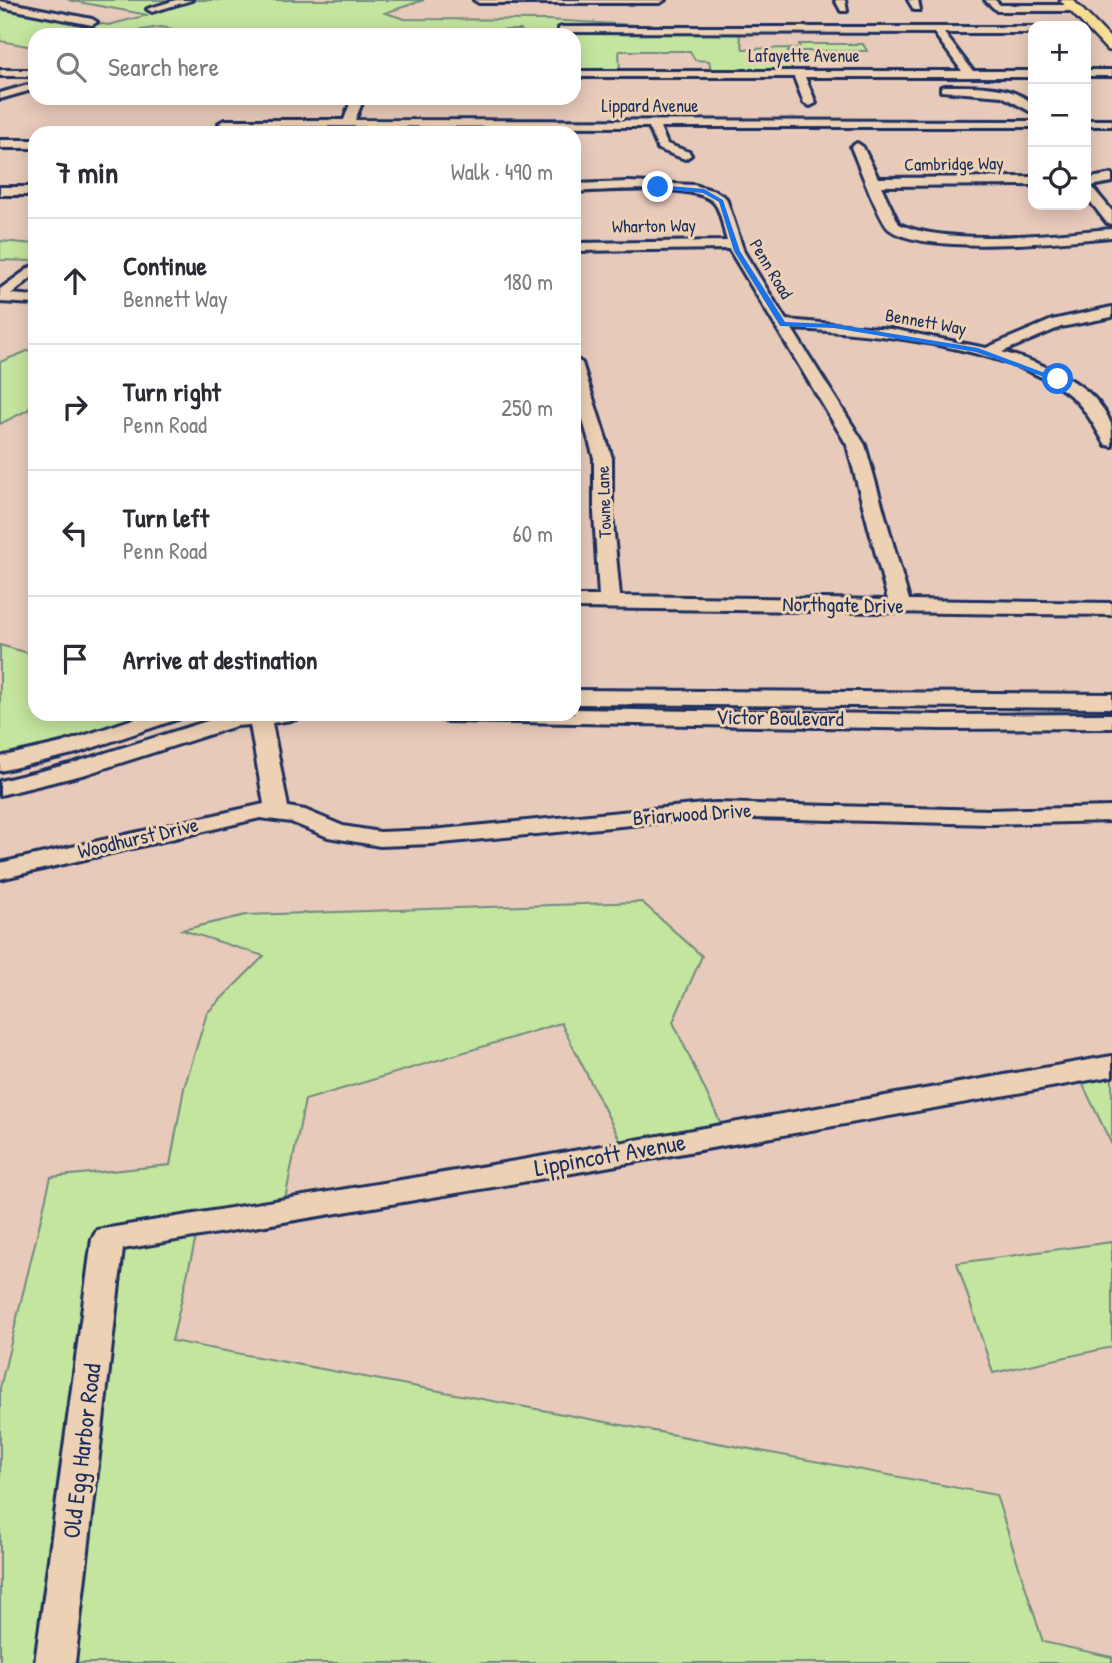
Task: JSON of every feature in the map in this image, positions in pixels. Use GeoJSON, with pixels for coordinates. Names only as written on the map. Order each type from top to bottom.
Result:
{"type":"FeatureCollection","features":[{"type":"Feature","properties":{"kind":"main road"},"geometry":{"type":"LineString","coordinates":[[1070,4],[1083,21]]}},
{"type":"Feature","properties":{"kind":"main road"},"geometry":{"type":"LineString","coordinates":[[1091,31],[1112,47]]}},
{"type":"Feature","properties":{"kind":"street"},"geometry":{"type":"LineString","coordinates":[[152,9],[187,0]]}},
{"type":"Feature","properties":{"kind":"street"},"geometry":{"type":"LineString","coordinates":[[479,0],[660,0]]}},
{"type":"Feature","properties":{"kind":"street"},"geometry":{"type":"LineString","coordinates":[[0,4],[92,22]]}},
{"type":"Feature","properties":{"kind":"street"},"geometry":{"type":"LineString","coordinates":[[993,4],[1070,4]]}},
{"type":"Feature","properties":{"kind":"street"},"geometry":{"type":"LineString","coordinates":[[581,30],[1028,30]]}},
{"type":"Feature","properties":{"kind":"street"},"geometry":{"type":"LineString","coordinates":[[937,30],[970,74]]}},
{"type":"Feature","properties":{"kind":"street"},"geometry":{"type":"LineString","coordinates":[[1016,30],[1027,43]]}},
{"type":"Feature","properties":{"kind":"street","name":"Lafayette Avenue"},"geometry":{"type":"LineString","coordinates":[[581,74],[798,74],[879,69],[1028,74]]}},
{"type":"Feature","properties":{"kind":"street"},"geometry":{"type":"LineString","coordinates":[[0,73],[28,73]]}},
{"type":"Feature","properties":{"kind":"street"},"geometry":{"type":"LineString","coordinates":[[1091,73],[1112,73]]}},
{"type":"Feature","properties":{"kind":"street"},"geometry":{"type":"LineString","coordinates":[[798,74],[810,103]]}},
{"type":"Feature","properties":{"kind":"street"},"geometry":{"type":"LineString","coordinates":[[4,94],[28,88]]}},
{"type":"Feature","properties":{"kind":"street"},"geometry":{"type":"LineString","coordinates":[[942,89],[1009,96],[1024,100],[1028,104]]}},
{"type":"Feature","properties":{"kind":"street"},"geometry":{"type":"LineString","coordinates":[[348,124],[355,105]]}},
{"type":"Feature","properties":{"kind":"street","name":"Lippard Avenue"},"geometry":{"type":"LineString","coordinates":[[225,123],[242,126]]}},
{"type":"Feature","properties":{"kind":"street"},"geometry":{"type":"LineString","coordinates":[[1091,123],[1112,123]]}},
{"type":"Feature","properties":{"kind":"street"},"geometry":{"type":"LineString","coordinates":[[654,124],[659,144],[665,150],[685,155]]}},
{"type":"Feature","properties":{"kind":"street","name":"Lippard Avenue"},"geometry":{"type":"LineString","coordinates":[[581,126],[1028,124]]}},
{"type":"Feature","properties":{"kind":"street","name":"Lippard Avenue"},"geometry":{"type":"LineString","coordinates":[[301,126],[386,126]]}},
{"type":"Feature","properties":{"kind":"street"},"geometry":{"type":"LineString","coordinates":[[0,144],[28,144]]}},
{"type":"Feature","properties":{"kind":"street"},"geometry":{"type":"LineString","coordinates":[[857,147],[898,230],[921,236],[1072,237],[1112,233]]}},
{"type":"Feature","properties":{"kind":"street"},"geometry":{"type":"LineString","coordinates":[[1091,184],[1112,178]]}},
{"type":"Feature","properties":{"kind":"street","name":"Cambridge Way"},"geometry":{"type":"LineString","coordinates":[[874,182],[1028,181]]}},
{"type":"Feature","properties":{"kind":"street","name":"Penn Road"},"geometry":{"type":"LineString","coordinates":[[581,188],[658,187],[704,191],[721,201],[734,245],[856,445],[900,606]]}},
{"type":"Feature","properties":{"kind":"street"},"geometry":{"type":"LineString","coordinates":[[0,191],[28,191]]}},
{"type":"Feature","properties":{"kind":"street"},"geometry":{"type":"LineString","coordinates":[[1091,193],[1112,220]]}},
{"type":"Feature","properties":{"kind":"street","name":"Wharton Way"},"geometry":{"type":"LineString","coordinates":[[581,247],[734,245]]}},
{"type":"Feature","properties":{"kind":"street"},"geometry":{"type":"LineString","coordinates":[[0,297],[28,274]]}},
{"type":"Feature","properties":{"kind":"street"},"geometry":{"type":"LineString","coordinates":[[0,297],[28,299]]}},
{"type":"Feature","properties":{"kind":"street"},"geometry":{"type":"LineString","coordinates":[[987,353],[1057,323],[1112,312]]}},
{"type":"Feature","properties":{"kind":"street","name":"Bennett Way"},"geometry":{"type":"LineString","coordinates":[[782,324],[834,326],[987,353],[1033,369],[1073,388],[1099,417],[1112,442]]}},
{"type":"Feature","properties":{"kind":"street","name":"Towne Lane"},"geometry":{"type":"LineString","coordinates":[[581,383],[600,439],[603,458],[603,513],[610,602]]}},
{"type":"Feature","properties":{"kind":"street","name":"Northgate Drive"},"geometry":{"type":"LineString","coordinates":[[581,602],[1112,609]]}},
{"type":"Feature","properties":{"kind":"street","name":"Victor Boulevard"},"geometry":{"type":"LineString","coordinates":[[581,697],[1112,701]]}},
{"type":"Feature","properties":{"kind":"street","name":"Victor Boulevard"},"geometry":{"type":"LineString","coordinates":[[581,716],[944,722],[1112,721]]}},
{"type":"Feature","properties":{"kind":"street"},"geometry":{"type":"LineString","coordinates":[[0,764],[69,748],[149,721]]}},
{"type":"Feature","properties":{"kind":"street"},"geometry":{"type":"LineString","coordinates":[[0,788],[78,769],[205,727],[232,721]]}},
{"type":"Feature","properties":{"kind":"street"},"geometry":{"type":"LineString","coordinates":[[261,721],[277,811]]}},
{"type":"Feature","properties":{"kind":"street"},"geometry":{"type":"LineString","coordinates":[[113,733],[121,755]]}},
{"type":"Feature","properties":{"kind":"street","name":"Briarwood Drive"},"geometry":{"type":"LineString","coordinates":[[277,811],[296,815],[337,832],[380,839],[431,837],[715,810],[990,817],[1112,814]]}},
{"type":"Feature","properties":{"kind":"street","name":"Woodhurst Drive"},"geometry":{"type":"LineString","coordinates":[[0,871],[233,816],[277,811]]}},
{"type":"Feature","properties":{"kind":"street","name":"Lippincott Avenue"},"geometry":{"type":"LineString","coordinates":[[108,1239],[522,1171],[1112,1066]]}},
{"type":"Feature","properties":{"kind":"street","name":"Old Egg Harbor Road"},"geometry":{"type":"LineString","coordinates":[[55,1663],[108,1239]]}},
{"type":"Feature","properties":{"kind":"green space"},"geometry":{"type":"Polygon","coordinates":[[[68,0],[424,0],[385,13],[405,19],[547,20],[738,31],[743,49],[800,48],[799,44],[863,44],[867,51],[788,51],[792,69],[711,69],[709,61],[695,60],[690,51],[619,51],[620,69],[581,69],[581,28],[28,28],[28,46],[0,41],[0,5],[108,25],[148,15],[68,0]]]}},
{"type":"Feature","properties":{"kind":"green space"},"geometry":{"type":"Polygon","coordinates":[[[0,241],[28,243],[28,261],[0,260],[0,241]]]}},
{"type":"Feature","properties":{"kind":"green space"},"geometry":{"type":"Polygon","coordinates":[[[28,351],[28,410],[0,424],[0,362],[28,351]]]}},
{"type":"Feature","properties":{"kind":"green space"},"geometry":{"type":"Polygon","coordinates":[[[0,645],[28,653],[28,721],[135,721],[0,757],[0,645]]]}},
{"type":"Feature","properties":{"kind":"green space"},"geometry":{"type":"Polygon","coordinates":[[[642,902],[702,956],[673,1022],[723,1128],[625,1150],[561,1023],[305,1100],[282,1214],[199,1224],[172,1341],[996,1495],[1043,1642],[1112,1657],[1112,1663],[0,1663],[0,1388],[51,1177],[170,1165],[184,1088],[207,1013],[264,956],[182,930],[246,915],[642,902]]]}},
{"type":"Feature","properties":{"kind":"green space"},"geometry":{"type":"Polygon","coordinates":[[[1112,1057],[1112,1145],[1073,1064],[1112,1057]]]}},
{"type":"Feature","properties":{"kind":"green space"},"geometry":{"type":"Polygon","coordinates":[[[1112,1242],[1112,1347],[993,1373],[957,1263],[1112,1242]]]}},
{"type":"Feature","properties":{"kind":"route"},"geometry":{"type":"LineString","coordinates":[[658,187],[704,191],[721,201],[734,245],[782,324],[834,326],[978,350],[1058,379]]}}]}
